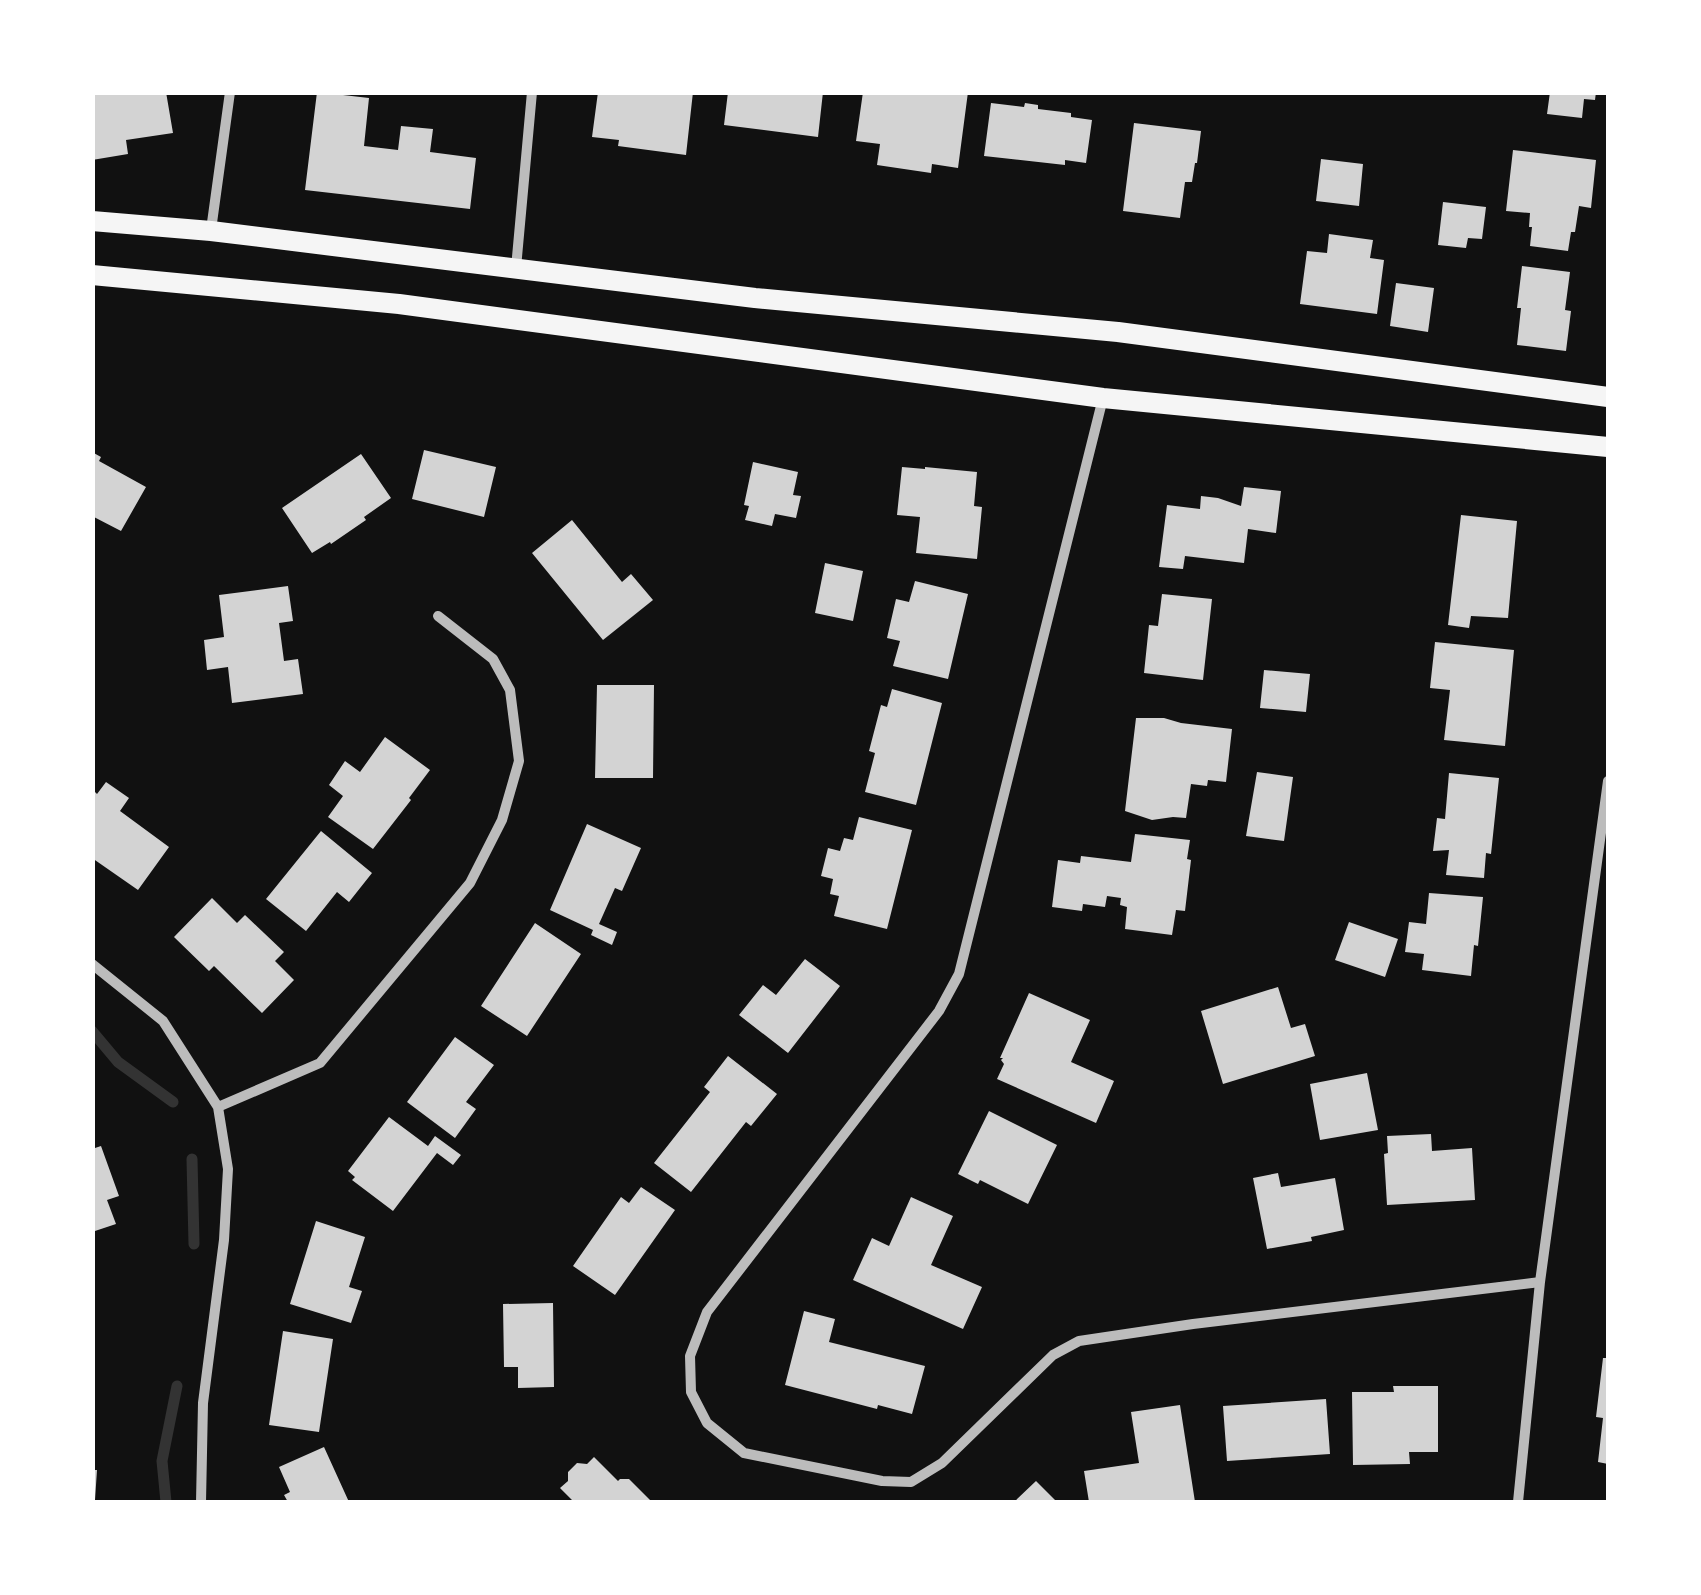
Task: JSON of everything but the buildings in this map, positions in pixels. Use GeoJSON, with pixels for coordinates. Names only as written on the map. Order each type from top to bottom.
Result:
{"type":"FeatureCollection","features":[{"type":"Feature","properties":{"kind":"main road"},"geometry":{"type":"LineString","coordinates":[[92,221],[211,231],[755,298],[1118,332],[1608,397]]}},
{"type":"Feature","properties":{"kind":"main road"},"geometry":{"type":"LineString","coordinates":[[92,275],[399,304],[1103,398],[1608,447]]}},
{"type":"Feature","properties":{"kind":"street"},"geometry":{"type":"LineString","coordinates":[[211,231],[230,92]]}},
{"type":"Feature","properties":{"kind":"street"},"geometry":{"type":"LineString","coordinates":[[516,268],[532,92]]}},
{"type":"Feature","properties":{"kind":"street"},"geometry":{"type":"LineString","coordinates":[[1103,398],[959,974],[939,1011],[707,1312],[690,1356],[691,1392],[707,1423],[744,1453],[882,1481],[911,1482],[942,1464],[1054,1356],[1079,1342],[1193,1324],[1540,1282]]}},
{"type":"Feature","properties":{"kind":"street"},"geometry":{"type":"LineString","coordinates":[[218,1108],[320,1062],[470,884],[502,820],[520,761],[510,690],[493,659],[438,616]]}},
{"type":"Feature","properties":{"kind":"street"},"geometry":{"type":"LineString","coordinates":[[1518,1502],[1540,1282],[1608,781]]}},
{"type":"Feature","properties":{"kind":"street"},"geometry":{"type":"LineString","coordinates":[[92,964],[163,1022],[218,1108],[228,1169],[224,1240],[203,1403],[201,1502]]}},
{"type":"Feature","properties":{"kind":"waterway"},"geometry":{"type":"LineString","coordinates":[[92,1031],[118,1062],[173,1102]]}},
{"type":"Feature","properties":{"kind":"waterway"},"geometry":{"type":"LineString","coordinates":[[192,1159],[194,1244]]}},
{"type":"Feature","properties":{"kind":"waterway"},"geometry":{"type":"LineString","coordinates":[[166,1502],[162,1461],[177,1386]]}}]}
